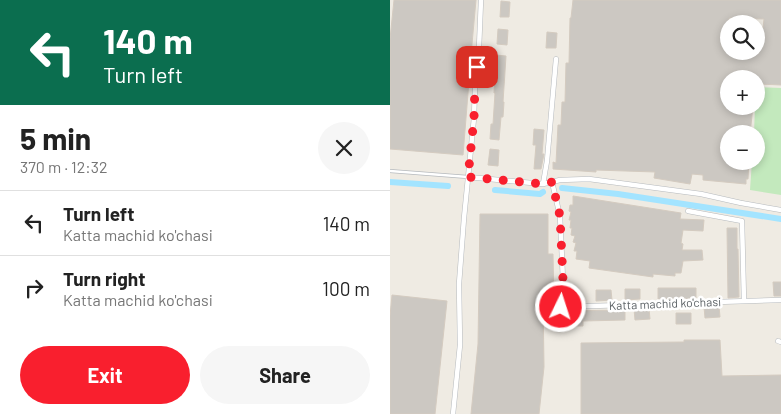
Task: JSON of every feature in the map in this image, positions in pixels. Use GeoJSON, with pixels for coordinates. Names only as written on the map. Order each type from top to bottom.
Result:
{"type":"FeatureCollection","features":[{"type":"Feature","properties":{"kind":"street"},"geometry":{"type":"LineString","coordinates":[[453,414],[460,345],[459,284],[474,118],[481,0]]}},
{"type":"Feature","properties":{"kind":"street"},"geometry":{"type":"LineString","coordinates":[[544,184],[556,59]]}},
{"type":"Feature","properties":{"kind":"street"},"geometry":{"type":"LineString","coordinates":[[468,177],[544,184],[589,179],[701,194],[781,210]]}},
{"type":"Feature","properties":{"kind":"street","name":"Katta machid ko'chasi"},"geometry":{"type":"LineString","coordinates":[[552,182],[560,216],[563,280],[561,307],[781,300]]}},
{"type":"Feature","properties":{"kind":"street"},"geometry":{"type":"LineString","coordinates":[[688,211],[742,221],[744,301]]}},
{"type":"Feature","properties":{"kind":"lane"},"geometry":{"type":"LineString","coordinates":[[390,171],[468,177]]}},
{"type":"Feature","properties":{"kind":"green space"},"geometry":{"type":"Polygon","coordinates":[[[765,87],[781,88],[781,195],[750,190],[751,170],[765,170],[765,125],[754,125],[755,115],[765,115],[765,87]]]}},
{"type":"Feature","properties":{"kind":"building"},"geometry":{"type":"Polygon","coordinates":[[[394,0],[476,0],[463,155],[390,149],[390,39],[394,0]]]}},
{"type":"Feature","properties":{"kind":"building"},"geometry":{"type":"Polygon","coordinates":[[[573,0],[781,0],[781,85],[765,84],[765,70],[720,70],[720,115],[752,115],[751,125],[720,125],[720,170],[748,170],[746,184],[703,180],[703,175],[692,174],[690,184],[654,178],[655,172],[596,170],[596,172],[553,169],[553,162],[556,163],[558,125],[561,125],[562,102],[565,102],[566,63],[569,63],[570,18],[573,0]]]}},
{"type":"Feature","properties":{"kind":"building"},"geometry":{"type":"Polygon","coordinates":[[[501,1],[510,2],[509,17],[500,17],[501,1]]]}},
{"type":"Feature","properties":{"kind":"building"},"geometry":{"type":"Polygon","coordinates":[[[498,29],[508,30],[507,45],[497,44],[498,29]]]}},
{"type":"Feature","properties":{"kind":"building"},"geometry":{"type":"Polygon","coordinates":[[[547,32],[557,33],[556,48],[546,48],[547,32]]]}},
{"type":"Feature","properties":{"kind":"building"},"geometry":{"type":"Polygon","coordinates":[[[496,55],[506,56],[503,117],[501,117],[499,140],[490,139],[491,124],[493,124],[496,55]]]}},
{"type":"Feature","properties":{"kind":"building"},"geometry":{"type":"Polygon","coordinates":[[[534,129],[544,130],[542,154],[544,154],[541,169],[534,169],[536,145],[533,145],[534,129]]]}},
{"type":"Feature","properties":{"kind":"building"},"geometry":{"type":"Polygon","coordinates":[[[490,149],[499,150],[498,166],[488,165],[490,149]]]}},
{"type":"Feature","properties":{"kind":"building"},"geometry":{"type":"Polygon","coordinates":[[[573,196],[681,213],[680,219],[704,220],[703,231],[683,230],[681,243],[683,244],[682,250],[702,250],[703,260],[683,261],[681,273],[675,273],[675,276],[653,274],[653,277],[589,268],[590,261],[576,259],[577,251],[574,251],[576,243],[573,242],[575,236],[571,235],[571,220],[569,220],[573,196]]]}},
{"type":"Feature","properties":{"kind":"building"},"geometry":{"type":"Polygon","coordinates":[[[480,214],[548,214],[548,254],[553,254],[554,299],[543,300],[544,367],[539,414],[471,414],[478,344],[480,214]]]}},
{"type":"Feature","properties":{"kind":"building"},"geometry":{"type":"Polygon","coordinates":[[[727,228],[737,228],[739,297],[728,298],[727,228]]]}},
{"type":"Feature","properties":{"kind":"building"},"geometry":{"type":"Polygon","coordinates":[[[773,282],[781,282],[781,296],[774,296],[773,282]]]}},
{"type":"Feature","properties":{"kind":"building"},"geometry":{"type":"Polygon","coordinates":[[[658,288],[696,288],[696,299],[658,299],[658,288]]]}},
{"type":"Feature","properties":{"kind":"building"},"geometry":{"type":"Polygon","coordinates":[[[625,289],[640,289],[640,299],[625,300],[625,289]]]}},
{"type":"Feature","properties":{"kind":"building"},"geometry":{"type":"Polygon","coordinates":[[[596,290],[611,290],[612,300],[596,301],[596,290]]]}},
{"type":"Feature","properties":{"kind":"building"},"geometry":{"type":"Polygon","coordinates":[[[392,295],[447,301],[435,414],[390,414],[390,316],[392,295]]]}},
{"type":"Feature","properties":{"kind":"building"},"geometry":{"type":"Polygon","coordinates":[[[719,306],[720,317],[705,318],[704,307],[719,306]]]}},
{"type":"Feature","properties":{"kind":"building"},"geometry":{"type":"Polygon","coordinates":[[[634,309],[649,309],[650,319],[635,320],[634,309]]]}},
{"type":"Feature","properties":{"kind":"building"},"geometry":{"type":"Polygon","coordinates":[[[625,310],[625,320],[583,321],[583,326],[560,326],[560,311],[625,310]]]}},
{"type":"Feature","properties":{"kind":"building"},"geometry":{"type":"Polygon","coordinates":[[[676,313],[691,313],[691,324],[676,324],[676,313]]]}},
{"type":"Feature","properties":{"kind":"building"},"geometry":{"type":"Polygon","coordinates":[[[684,340],[720,340],[722,376],[781,375],[781,414],[581,414],[581,343],[684,342],[684,340]]]}},
{"type":"Feature","properties":{"kind":"waterway"},"geometry":{"type":"LineString","coordinates":[[390,182],[448,186]]}},
{"type":"Feature","properties":{"kind":"waterway"},"geometry":{"type":"LineString","coordinates":[[562,188],[618,194],[781,219]]}},
{"type":"Feature","properties":{"kind":"waterway"},"geometry":{"type":"LineString","coordinates":[[495,190],[540,194],[543,192]]}},
{"type":"Feature","properties":{"kind":"route"},"geometry":{"type":"LineString","coordinates":[[477,67],[468,177],[544,184],[552,182],[560,216],[563,280],[561,307]]}}]}
